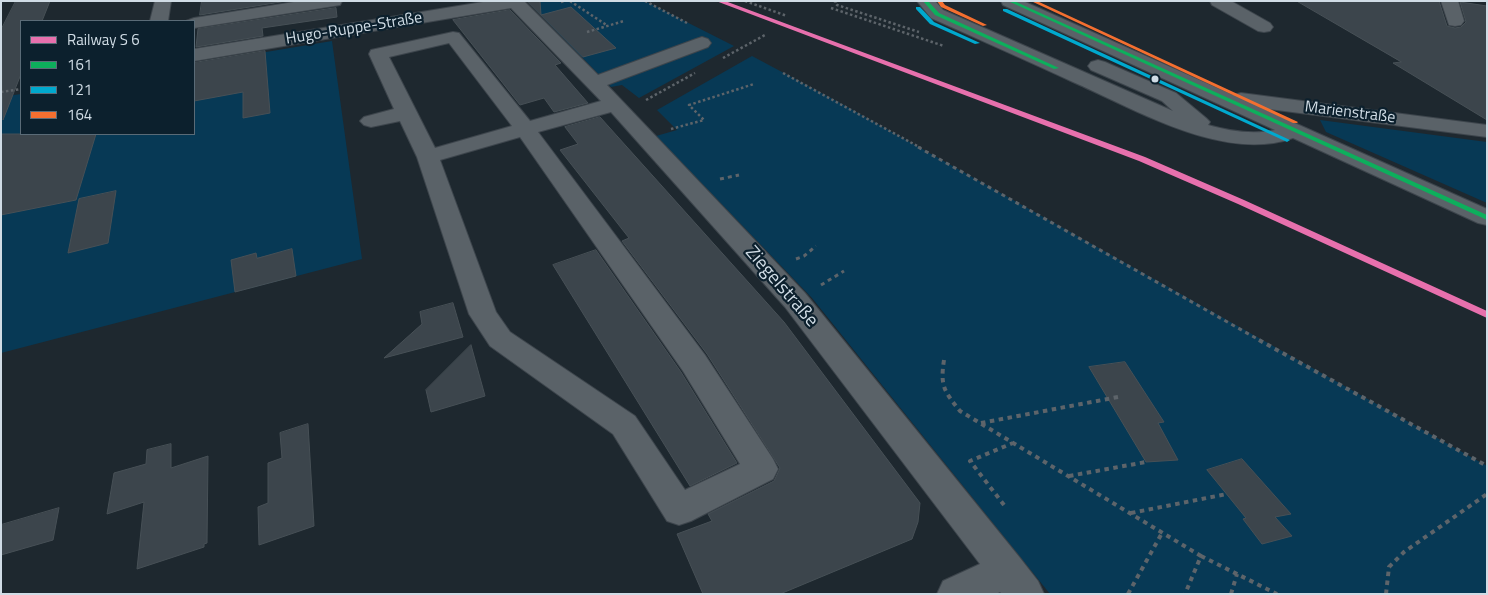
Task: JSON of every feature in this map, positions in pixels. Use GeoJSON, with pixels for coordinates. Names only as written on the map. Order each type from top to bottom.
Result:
{"type":"FeatureCollection","features":[{"type":"Feature","properties":{"kind":"street"},"geometry":{"type":"LineString","coordinates":[[159,20],[163,1]]}},
{"type":"Feature","properties":{"kind":"street"},"geometry":{"type":"LineString","coordinates":[[195,23],[334,1]]}},
{"type":"Feature","properties":{"kind":"street"},"geometry":{"type":"LineString","coordinates":[[339,1],[344,30]]}},
{"type":"Feature","properties":{"kind":"street"},"geometry":{"type":"LineString","coordinates":[[925,1],[937,14],[1171,119],[1212,133],[1248,139],[1280,136],[1291,131]]}},
{"type":"Feature","properties":{"kind":"street"},"geometry":{"type":"LineString","coordinates":[[953,1],[1169,97],[1212,133]]}},
{"type":"Feature","properties":{"kind":"street"},"geometry":{"type":"LineString","coordinates":[[1009,1],[1291,131],[1487,218]]}},
{"type":"Feature","properties":{"kind":"street"},"geometry":{"type":"LineString","coordinates":[[1218,1],[1264,27]]}},
{"type":"Feature","properties":{"kind":"street"},"geometry":{"type":"LineString","coordinates":[[1449,1],[1455,21]]}},
{"type":"Feature","properties":{"kind":"street","name":"Hugo-Ruppe-Straße"},"geometry":{"type":"LineString","coordinates":[[195,55],[515,2]]}},
{"type":"Feature","properties":{"kind":"street","name":"Ziegelstraße"},"geometry":{"type":"LineString","coordinates":[[515,2],[615,104],[794,300],[1016,582]]}},
{"type":"Feature","properties":{"kind":"street"},"geometry":{"type":"LineString","coordinates":[[453,37],[525,129],[694,363],[761,469],[679,510],[624,425],[500,339],[483,314],[428,157],[378,54],[453,37]]}},
{"type":"Feature","properties":{"kind":"street"},"geometry":{"type":"LineString","coordinates":[[594,83],[702,43]]}},
{"type":"Feature","properties":{"kind":"street","name":"Marienstraße"},"geometry":{"type":"LineString","coordinates":[[1212,95],[1487,131]]}},
{"type":"Feature","properties":{"kind":"street"},"geometry":{"type":"LineString","coordinates":[[428,157],[615,104]]}},
{"type":"Feature","properties":{"kind":"street"},"geometry":{"type":"LineString","coordinates":[[371,121],[406,112]]}},
{"type":"Feature","properties":{"kind":"street"},"geometry":{"type":"LineString","coordinates":[[956,594],[1016,582]]}},
{"type":"Feature","properties":{"kind":"path"},"geometry":{"type":"LineString","coordinates":[[561,2],[565,1]]}},
{"type":"Feature","properties":{"kind":"path"},"geometry":{"type":"LineString","coordinates":[[570,1],[608,26]]}},
{"type":"Feature","properties":{"kind":"path"},"geometry":{"type":"LineString","coordinates":[[645,1],[688,23]]}},
{"type":"Feature","properties":{"kind":"path"},"geometry":{"type":"LineString","coordinates":[[745,1],[787,16]]}},
{"type":"Feature","properties":{"kind":"path"},"geometry":{"type":"LineString","coordinates":[[837,1],[835,2],[837,4],[926,34]]}},
{"type":"Feature","properties":{"kind":"path"},"geometry":{"type":"LineString","coordinates":[[831,8],[947,47]]}},
{"type":"Feature","properties":{"kind":"path"},"geometry":{"type":"LineString","coordinates":[[587,32],[624,21]]}},
{"type":"Feature","properties":{"kind":"path"},"geometry":{"type":"LineString","coordinates":[[783,73],[872,120],[1107,255],[1487,466]]}},
{"type":"Feature","properties":{"kind":"path"},"geometry":{"type":"LineString","coordinates":[[644,137],[704,120],[689,105],[754,84]]}},
{"type":"Feature","properties":{"kind":"path"},"geometry":{"type":"LineString","coordinates":[[1,92],[20,89]]}},
{"type":"Feature","properties":{"kind":"path"},"geometry":{"type":"LineString","coordinates":[[944,360],[942,389],[960,411],[1201,556],[1277,594]]}},
{"type":"Feature","properties":{"kind":"path"},"geometry":{"type":"LineString","coordinates":[[980,424],[1118,397]]}},
{"type":"Feature","properties":{"kind":"path"},"geometry":{"type":"LineString","coordinates":[[1004,505],[970,461],[1014,443]]}},
{"type":"Feature","properties":{"kind":"path"},"geometry":{"type":"LineString","coordinates":[[1068,476],[1146,462]]}},
{"type":"Feature","properties":{"kind":"path"},"geometry":{"type":"LineString","coordinates":[[1130,513],[1227,494]]}},
{"type":"Feature","properties":{"kind":"path"},"geometry":{"type":"LineString","coordinates":[[1386,594],[1389,567],[1404,552],[1487,494]]}},
{"type":"Feature","properties":{"kind":"path"},"geometry":{"type":"LineString","coordinates":[[1128,594],[1162,533]]}},
{"type":"Feature","properties":{"kind":"path"},"geometry":{"type":"LineString","coordinates":[[1184,594],[1201,556]]}},
{"type":"Feature","properties":{"kind":"path"},"geometry":{"type":"LineString","coordinates":[[1231,594],[1237,574]]}},
{"type":"Feature","properties":{"kind":"shaded area"},"geometry":{"type":"Polygon","coordinates":[[[527,1],[645,1],[734,46],[639,98],[622,85],[611,87],[527,1]]]}},
{"type":"Feature","properties":{"kind":"shaded area"},"geometry":{"type":"Polygon","coordinates":[[[332,41],[362,259],[1,353],[1,97],[20,94],[20,135],[195,135],[195,64],[332,41]]]}},
{"type":"Feature","properties":{"kind":"shaded area"},"geometry":{"type":"Polygon","coordinates":[[[752,56],[842,104],[1487,466],[1487,594],[1050,594],[812,298],[656,136],[677,130],[657,110],[752,56]]]}},
{"type":"Feature","properties":{"kind":"shaded area"},"geometry":{"type":"Polygon","coordinates":[[[1320,120],[1487,142],[1487,203],[1326,132],[1320,120]]]}},
{"type":"Feature","properties":{"kind":"building"},"geometry":{"type":"Polygon","coordinates":[[[16,1],[50,1],[42,20],[20,20],[20,77],[3,120],[1,30],[16,1]]]}},
{"type":"Feature","properties":{"kind":"building"},"geometry":{"type":"Polygon","coordinates":[[[202,1],[287,1],[200,15],[202,1]]]}},
{"type":"Feature","properties":{"kind":"building"},"geometry":{"type":"Polygon","coordinates":[[[527,1],[540,1],[541,15],[527,1]]]}},
{"type":"Feature","properties":{"kind":"building"},"geometry":{"type":"Polygon","coordinates":[[[1297,1],[1439,1],[1447,26],[1455,28],[1461,27],[1466,22],[1460,2],[1487,6],[1487,120],[1393,63],[1401,62],[1297,1]]]}},
{"type":"Feature","properties":{"kind":"building"},"geometry":{"type":"Polygon","coordinates":[[[571,7],[616,48],[583,57],[541,15],[571,7]]]}},
{"type":"Feature","properties":{"kind":"building"},"geometry":{"type":"Polygon","coordinates":[[[336,8],[337,17],[262,28],[263,36],[196,47],[198,29],[336,8]]]}},
{"type":"Feature","properties":{"kind":"building"},"geometry":{"type":"Polygon","coordinates":[[[510,10],[561,63],[555,65],[588,103],[554,112],[544,98],[520,105],[453,20],[510,10]]]}},
{"type":"Feature","properties":{"kind":"building"},"geometry":{"type":"Polygon","coordinates":[[[265,51],[270,113],[243,118],[243,92],[195,101],[195,63],[265,51]]]}},
{"type":"Feature","properties":{"kind":"building"},"geometry":{"type":"Polygon","coordinates":[[[600,117],[784,322],[920,503],[918,522],[912,539],[780,594],[703,594],[677,534],[712,521],[708,514],[774,481],[780,468],[707,354],[622,241],[629,238],[560,150],[578,144],[565,127],[600,117]]]}},
{"type":"Feature","properties":{"kind":"building"},"geometry":{"type":"Polygon","coordinates":[[[1,134],[96,135],[76,200],[1,215],[1,134]]]}},
{"type":"Feature","properties":{"kind":"building"},"geometry":{"type":"Polygon","coordinates":[[[116,191],[108,243],[68,253],[79,199],[116,191]]]}},
{"type":"Feature","properties":{"kind":"building"},"geometry":{"type":"Polygon","coordinates":[[[292,249],[296,276],[235,292],[231,260],[256,253],[257,258],[292,249]]]}},
{"type":"Feature","properties":{"kind":"building"},"geometry":{"type":"Polygon","coordinates":[[[596,250],[681,372],[737,463],[690,486],[553,265],[596,250]]]}},
{"type":"Feature","properties":{"kind":"building"},"geometry":{"type":"Polygon","coordinates":[[[453,303],[463,337],[384,358],[422,324],[420,312],[453,303]]]}},
{"type":"Feature","properties":{"kind":"building"},"geometry":{"type":"Polygon","coordinates":[[[471,345],[485,396],[431,412],[426,390],[471,345]]]}},
{"type":"Feature","properties":{"kind":"building"},"geometry":{"type":"Polygon","coordinates":[[[1125,362],[1164,422],[1158,423],[1178,460],[1146,462],[1089,367],[1125,362]]]}},
{"type":"Feature","properties":{"kind":"building"},"geometry":{"type":"Polygon","coordinates":[[[308,424],[314,526],[259,545],[258,507],[268,503],[268,463],[282,458],[280,433],[308,424]]]}},
{"type":"Feature","properties":{"kind":"building"},"geometry":{"type":"Polygon","coordinates":[[[171,444],[171,468],[208,456],[207,543],[204,544],[204,547],[137,569],[144,502],[107,514],[114,473],[146,464],[147,450],[171,444]]]}},
{"type":"Feature","properties":{"kind":"building"},"geometry":{"type":"Polygon","coordinates":[[[1242,459],[1291,514],[1275,517],[1292,536],[1262,544],[1243,519],[1246,518],[1207,470],[1242,459]]]}},
{"type":"Feature","properties":{"kind":"building"},"geometry":{"type":"Polygon","coordinates":[[[59,508],[53,540],[1,555],[1,525],[59,508]]]}},
{"type":"Feature","properties":{"kind":"transit line"},"geometry":{"type":"LineString","coordinates":[[719,1],[1142,159],[1241,202],[1487,315]]}},
{"type":"Feature","properties":{"kind":"transit line","name":"161"},"geometry":{"type":"LineString","coordinates":[[925,1],[937,14],[1056,68]]}},
{"type":"Feature","properties":{"kind":"transit line","name":"164"},"geometry":{"type":"LineString","coordinates":[[939,1],[943,6],[985,25]]}},
{"type":"Feature","properties":{"kind":"transit line","name":"161"},"geometry":{"type":"LineString","coordinates":[[1010,1],[1487,218]]}},
{"type":"Feature","properties":{"kind":"transit line","name":"164"},"geometry":{"type":"LineString","coordinates":[[1033,1],[1295,122]]}},
{"type":"Feature","properties":{"kind":"transit line","name":"121"},"geometry":{"type":"LineString","coordinates":[[918,8],[932,23],[977,43]]}},
{"type":"Feature","properties":{"kind":"transit line","name":"121"},"geometry":{"type":"LineString","coordinates":[[1005,10],[1287,140]]}}]}
